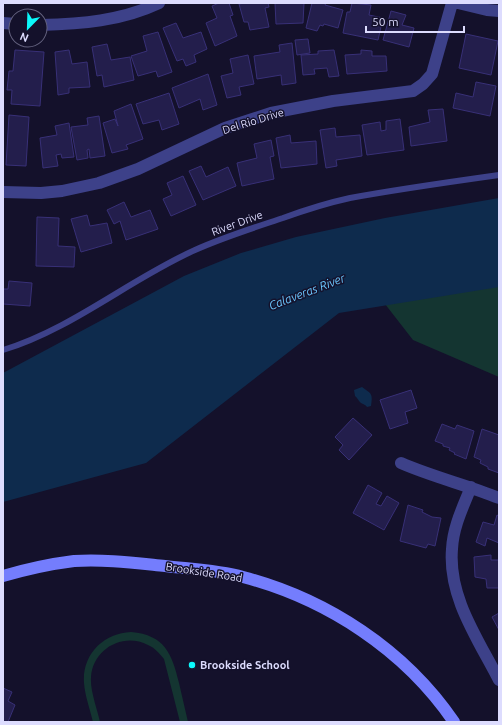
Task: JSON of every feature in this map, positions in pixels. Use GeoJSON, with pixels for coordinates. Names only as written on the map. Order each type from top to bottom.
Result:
{"type":"FeatureCollection","features":[{"type":"Feature","properties":{"kind":"street"},"geometry":{"type":"LineString","coordinates":[[48,25],[94,22],[136,12],[159,3]]}},
{"type":"Feature","properties":{"kind":"street","name":"Del Rio Drive"},"geometry":{"type":"LineString","coordinates":[[3,192],[41,193],[62,191],[99,183],[138,169],[225,128],[272,113],[333,101],[413,91],[423,84],[432,74],[452,3]]}},
{"type":"Feature","properties":{"kind":"street"},"geometry":{"type":"LineString","coordinates":[[458,3],[487,10],[499,11]]}},
{"type":"Feature","properties":{"kind":"street"},"geometry":{"type":"LineString","coordinates":[[401,464],[423,473],[471,487],[499,498]]}},
{"type":"Feature","properties":{"kind":"street"},"geometry":{"type":"LineString","coordinates":[[471,487],[457,522],[452,547],[451,566],[454,588],[463,610],[499,680]]}},
{"type":"Feature","properties":{"kind":"street","name":"Brookside Road"},"geometry":{"type":"LineString","coordinates":[[3,576],[51,564],[76,561],[108,561],[210,571],[241,577],[270,585],[302,597],[332,612],[378,643],[403,664],[426,687],[454,722]]}},
{"type":"Feature","properties":{"kind":"lane","name":"River Drive"},"geometry":{"type":"LineString","coordinates":[[3,350],[20,345],[50,330],[118,293],[155,270],[230,235],[306,210],[349,198],[499,175]]}},
{"type":"Feature","properties":{"kind":"green space"},"geometry":{"type":"Polygon","coordinates":[[[499,278],[499,377],[413,340],[385,304],[499,278]]]}},
{"type":"Feature","properties":{"kind":"green space"},"geometry":{"type":"Polygon","coordinates":[[[131,632],[152,637],[165,648],[170,655],[188,722],[180,722],[164,659],[150,646],[138,641],[129,641],[120,642],[103,651],[97,658],[93,667],[91,677],[92,688],[100,722],[93,722],[86,698],[84,683],[84,673],[87,663],[91,654],[104,641],[121,633],[131,632]]]}},
{"type":"Feature","properties":{"kind":"water","name":"Calaveras River"},"geometry":{"type":"Polygon","coordinates":[[[499,198],[499,287],[339,313],[146,463],[3,502],[3,373],[184,276],[241,253],[296,237],[385,218],[499,198]]]}},
{"type":"Feature","properties":{"kind":"water"},"geometry":{"type":"Polygon","coordinates":[[[362,387],[371,394],[371,406],[367,407],[355,396],[354,390],[362,387]]]}},
{"type":"Feature","properties":{"kind":"building"},"geometry":{"type":"Polygon","coordinates":[[[219,3],[229,3],[233,15],[230,16],[237,36],[215,46],[206,23],[217,18],[212,6],[219,3]]]}},
{"type":"Feature","properties":{"kind":"building"},"geometry":{"type":"Polygon","coordinates":[[[268,3],[269,7],[265,8],[269,27],[250,30],[248,22],[244,22],[239,4],[268,3]]]}},
{"type":"Feature","properties":{"kind":"building"},"geometry":{"type":"Polygon","coordinates":[[[275,3],[304,3],[303,23],[276,24],[275,3]]]}},
{"type":"Feature","properties":{"kind":"building"},"geometry":{"type":"Polygon","coordinates":[[[312,3],[326,3],[325,5],[343,10],[338,28],[324,24],[323,26],[320,25],[317,31],[306,28],[312,3]]]}},
{"type":"Feature","properties":{"kind":"building"},"geometry":{"type":"Polygon","coordinates":[[[352,3],[371,5],[369,15],[383,18],[378,40],[343,33],[347,12],[350,12],[352,3]]]}},
{"type":"Feature","properties":{"kind":"building"},"geometry":{"type":"Polygon","coordinates":[[[391,11],[406,15],[402,25],[414,28],[409,47],[383,40],[391,11]]]}},
{"type":"Feature","properties":{"kind":"building"},"geometry":{"type":"Polygon","coordinates":[[[176,23],[183,38],[201,32],[207,49],[194,55],[196,62],[186,66],[183,59],[177,61],[163,28],[176,23]]]}},
{"type":"Feature","properties":{"kind":"building"},"geometry":{"type":"Polygon","coordinates":[[[158,32],[172,72],[158,77],[156,71],[138,76],[131,56],[147,51],[143,36],[158,32]]]}},
{"type":"Feature","properties":{"kind":"building"},"geometry":{"type":"Polygon","coordinates":[[[466,34],[498,41],[491,75],[459,68],[466,34]]]}},
{"type":"Feature","properties":{"kind":"building"},"geometry":{"type":"Polygon","coordinates":[[[308,39],[310,53],[297,55],[295,40],[308,39]]]}},
{"type":"Feature","properties":{"kind":"building"},"geometry":{"type":"Polygon","coordinates":[[[292,43],[296,83],[282,85],[281,75],[257,79],[254,56],[280,52],[279,45],[292,43]]]}},
{"type":"Feature","properties":{"kind":"building"},"geometry":{"type":"Polygon","coordinates":[[[107,44],[111,60],[130,57],[134,80],[104,87],[102,75],[97,76],[92,47],[107,44]]]}},
{"type":"Feature","properties":{"kind":"building"},"geometry":{"type":"Polygon","coordinates":[[[15,50],[44,52],[40,106],[11,104],[12,90],[7,90],[9,71],[13,71],[15,50]]]}},
{"type":"Feature","properties":{"kind":"building"},"geometry":{"type":"Polygon","coordinates":[[[69,50],[72,64],[87,62],[90,87],[69,88],[69,93],[58,95],[55,52],[69,50]]]}},
{"type":"Feature","properties":{"kind":"building"},"geometry":{"type":"Polygon","coordinates":[[[334,50],[339,76],[329,77],[327,68],[314,69],[315,74],[303,75],[301,55],[318,54],[318,51],[334,50]]]}},
{"type":"Feature","properties":{"kind":"building"},"geometry":{"type":"Polygon","coordinates":[[[361,50],[372,51],[372,56],[386,56],[387,71],[347,74],[345,55],[361,54],[361,50]]]}},
{"type":"Feature","properties":{"kind":"building"},"geometry":{"type":"Polygon","coordinates":[[[248,55],[254,84],[239,87],[241,95],[227,98],[221,76],[233,73],[230,59],[248,55]]]}},
{"type":"Feature","properties":{"kind":"building"},"geometry":{"type":"Polygon","coordinates":[[[208,74],[217,105],[203,110],[200,99],[179,108],[172,88],[208,74]]]}},
{"type":"Feature","properties":{"kind":"building"},"geometry":{"type":"Polygon","coordinates":[[[476,82],[496,86],[490,116],[453,108],[456,93],[473,97],[476,82]]]}},
{"type":"Feature","properties":{"kind":"building"},"geometry":{"type":"Polygon","coordinates":[[[169,93],[179,124],[162,130],[159,120],[143,124],[136,104],[169,93]]]}},
{"type":"Feature","properties":{"kind":"building"},"geometry":{"type":"Polygon","coordinates":[[[131,104],[143,139],[126,145],[128,149],[112,153],[103,123],[115,119],[118,126],[114,111],[131,104]]]}},
{"type":"Feature","properties":{"kind":"building"},"geometry":{"type":"Polygon","coordinates":[[[443,109],[447,141],[411,146],[409,127],[430,122],[428,110],[443,109]]]}},
{"type":"Feature","properties":{"kind":"building"},"geometry":{"type":"Polygon","coordinates":[[[9,115],[29,117],[26,166],[6,165],[9,115]]]}},
{"type":"Feature","properties":{"kind":"building"},"geometry":{"type":"Polygon","coordinates":[[[99,116],[105,156],[90,158],[89,149],[87,150],[88,158],[77,160],[71,127],[88,125],[87,118],[99,116]]]}},
{"type":"Feature","properties":{"kind":"building"},"geometry":{"type":"Polygon","coordinates":[[[400,119],[404,150],[367,155],[362,125],[380,122],[381,131],[386,130],[386,121],[400,119]]]}},
{"type":"Feature","properties":{"kind":"building"},"geometry":{"type":"Polygon","coordinates":[[[69,123],[74,157],[62,158],[61,154],[56,155],[58,166],[43,168],[40,138],[57,135],[55,126],[69,123]]]}},
{"type":"Feature","properties":{"kind":"building"},"geometry":{"type":"Polygon","coordinates":[[[335,128],[336,137],[360,135],[362,156],[336,160],[337,166],[326,168],[320,130],[335,128]]]}},
{"type":"Feature","properties":{"kind":"building"},"geometry":{"type":"Polygon","coordinates":[[[290,135],[291,143],[316,141],[317,164],[281,168],[276,138],[290,135]]]}},
{"type":"Feature","properties":{"kind":"building"},"geometry":{"type":"Polygon","coordinates":[[[271,140],[274,156],[270,157],[274,179],[242,186],[237,163],[257,158],[254,144],[271,140]]]}},
{"type":"Feature","properties":{"kind":"building"},"geometry":{"type":"Polygon","coordinates":[[[201,166],[206,177],[228,167],[236,186],[203,200],[189,171],[201,166]]]}},
{"type":"Feature","properties":{"kind":"building"},"geometry":{"type":"Polygon","coordinates":[[[183,176],[196,205],[171,216],[163,199],[172,195],[167,183],[183,176]]]}},
{"type":"Feature","properties":{"kind":"building"},"geometry":{"type":"Polygon","coordinates":[[[124,202],[131,217],[150,210],[158,229],[126,240],[120,221],[114,224],[107,210],[124,202]]]}},
{"type":"Feature","properties":{"kind":"building"},"geometry":{"type":"Polygon","coordinates":[[[87,215],[90,226],[107,223],[112,243],[81,252],[71,219],[87,215]]]}},
{"type":"Feature","properties":{"kind":"building"},"geometry":{"type":"Polygon","coordinates":[[[37,217],[59,218],[58,246],[75,247],[74,267],[36,266],[37,217]]]}},
{"type":"Feature","properties":{"kind":"building"},"geometry":{"type":"Polygon","coordinates":[[[9,281],[32,283],[30,306],[3,304],[3,289],[8,289],[9,281]]]}},
{"type":"Feature","properties":{"kind":"building"},"geometry":{"type":"Polygon","coordinates":[[[411,390],[417,408],[405,412],[408,423],[390,429],[380,400],[411,390]]]}},
{"type":"Feature","properties":{"kind":"building"},"geometry":{"type":"Polygon","coordinates":[[[353,418],[372,435],[349,460],[339,450],[343,445],[335,437],[353,418]]]}},
{"type":"Feature","properties":{"kind":"building"},"geometry":{"type":"Polygon","coordinates":[[[442,424],[455,429],[457,425],[474,431],[466,459],[454,454],[455,453],[449,450],[450,448],[435,441],[442,424]]]}},
{"type":"Feature","properties":{"kind":"building"},"geometry":{"type":"Polygon","coordinates":[[[482,429],[499,435],[499,473],[488,469],[488,467],[480,463],[481,460],[474,457],[482,429]]]}},
{"type":"Feature","properties":{"kind":"building"},"geometry":{"type":"Polygon","coordinates":[[[368,485],[382,493],[376,504],[381,506],[387,496],[399,503],[384,530],[353,513],[368,485]]]}},
{"type":"Feature","properties":{"kind":"building"},"geometry":{"type":"Polygon","coordinates":[[[408,505],[423,510],[422,512],[432,517],[441,518],[435,546],[428,544],[426,548],[400,541],[408,505]]]}},
{"type":"Feature","properties":{"kind":"building"},"geometry":{"type":"Polygon","coordinates":[[[497,515],[499,516],[499,543],[487,538],[485,546],[476,542],[483,522],[494,525],[497,515]]]}},
{"type":"Feature","properties":{"kind":"building"},"geometry":{"type":"Polygon","coordinates":[[[491,555],[491,560],[499,560],[499,588],[487,588],[486,579],[475,577],[474,557],[491,555]]]}},
{"type":"Feature","properties":{"kind":"building"},"geometry":{"type":"Polygon","coordinates":[[[499,613],[499,630],[492,617],[499,613]]]}},
{"type":"Feature","properties":{"kind":"building"},"geometry":{"type":"Polygon","coordinates":[[[3,688],[12,692],[8,701],[15,705],[8,722],[3,722],[3,688]]]}},
{"type":"Feature","properties":{"kind":"place","name":"Brookside School"},"geometry":{"type":"Point","coordinates":[192,665]}}]}
